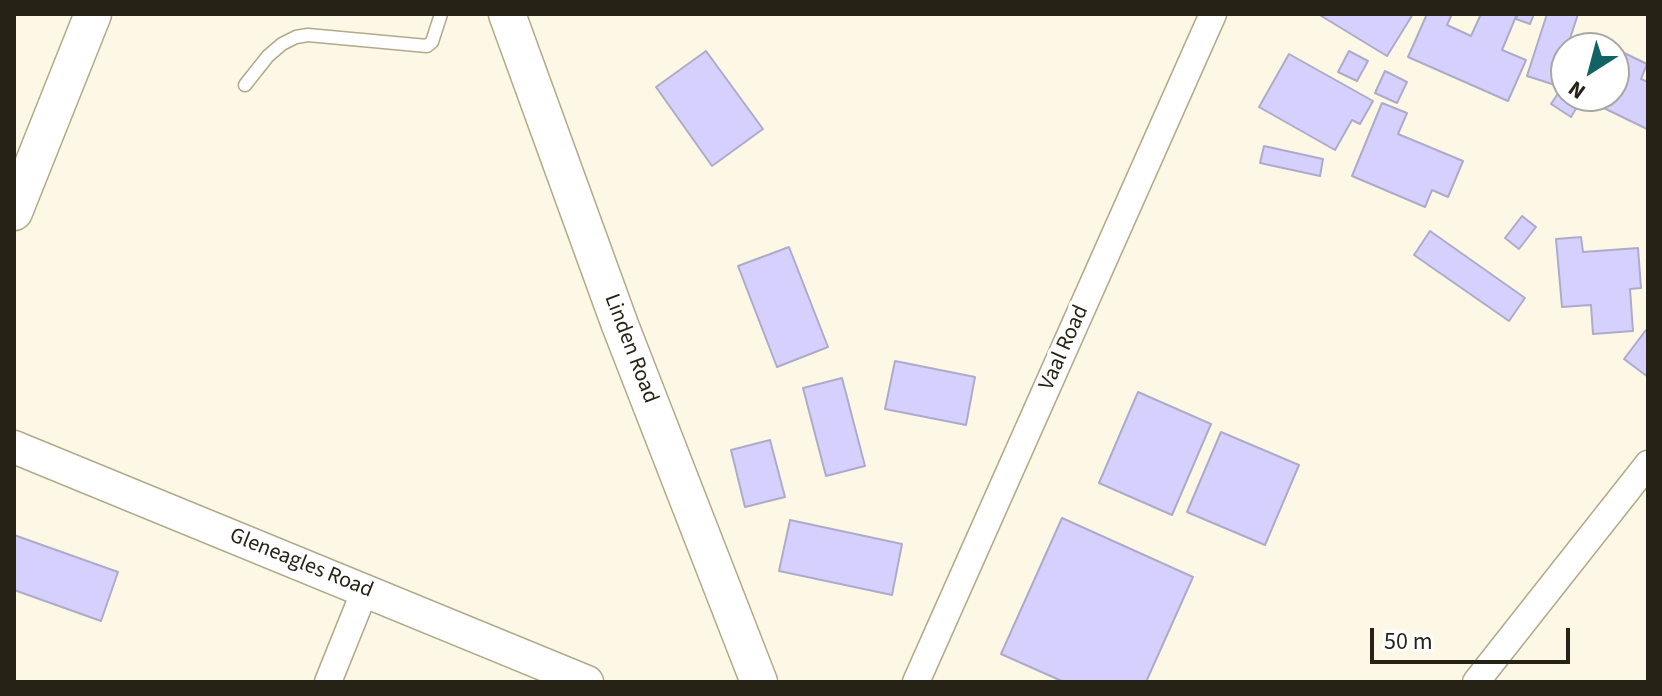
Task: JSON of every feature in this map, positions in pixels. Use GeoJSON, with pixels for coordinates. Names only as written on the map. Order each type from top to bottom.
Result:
{"type":"FeatureCollection","features":[{"type":"Feature","properties":{"kind":"main road"},"geometry":{"type":"LineString","coordinates":[[14,212],[22,168],[93,14]]}},
{"type":"Feature","properties":{"kind":"main road","name":"Linden Road"},"geometry":{"type":"LineString","coordinates":[[507,14],[620,325],[759,682]]}},
{"type":"Feature","properties":{"kind":"street","name":"Vaal Road"},"geometry":{"type":"LineString","coordinates":[[916,682],[1213,14]]}},
{"type":"Feature","properties":{"kind":"street","name":"Gleneagles Road"},"geometry":{"type":"LineString","coordinates":[[14,447],[587,682]]}},
{"type":"Feature","properties":{"kind":"street"},"geometry":{"type":"LineString","coordinates":[[1476,682],[1648,464]]}},
{"type":"Feature","properties":{"kind":"street"},"geometry":{"type":"LineString","coordinates":[[328,682],[365,590]]}},
{"type":"Feature","properties":{"kind":"lane"},"geometry":{"type":"LineString","coordinates":[[245,85],[268,56],[296,37],[308,35],[427,46],[432,42],[441,14]]}},
{"type":"Feature","properties":{"kind":"building"},"geometry":{"type":"Polygon","coordinates":[[[1318,14],[1413,14],[1387,56],[1318,14]]]}},
{"type":"Feature","properties":{"kind":"building"},"geometry":{"type":"Polygon","coordinates":[[[1427,14],[1452,14],[1447,25],[1471,36],[1481,14],[1517,14],[1502,50],[1526,60],[1508,101],[1408,57],[1427,14]]]}},
{"type":"Feature","properties":{"kind":"building"},"geometry":{"type":"Polygon","coordinates":[[[1518,14],[1534,14],[1530,24],[1516,19],[1518,14]]]}},
{"type":"Feature","properties":{"kind":"building"},"geometry":{"type":"Polygon","coordinates":[[[1547,14],[1578,14],[1572,32],[1550,32],[1550,83],[1527,76],[1547,14]]]}},
{"type":"Feature","properties":{"kind":"building"},"geometry":{"type":"Polygon","coordinates":[[[706,51],[763,129],[712,166],[656,87],[706,51]]]}},
{"type":"Feature","properties":{"kind":"building"},"geometry":{"type":"Polygon","coordinates":[[[1349,51],[1368,61],[1357,81],[1338,72],[1349,51]]]}},
{"type":"Feature","properties":{"kind":"building"},"geometry":{"type":"Polygon","coordinates":[[[1289,54],[1373,101],[1360,124],[1352,120],[1335,150],[1259,107],[1289,54]]]}},
{"type":"Feature","properties":{"kind":"building"},"geometry":{"type":"Polygon","coordinates":[[[1630,56],[1647,64],[1641,79],[1648,82],[1647,129],[1612,112],[1630,112],[1630,56]]]}},
{"type":"Feature","properties":{"kind":"building"},"geometry":{"type":"Polygon","coordinates":[[[1385,71],[1407,82],[1397,103],[1375,93],[1385,71]]]}},
{"type":"Feature","properties":{"kind":"building"},"geometry":{"type":"Polygon","coordinates":[[[1382,103],[1407,113],[1398,134],[1463,161],[1448,197],[1432,190],[1425,207],[1352,176],[1382,103]]]}},
{"type":"Feature","properties":{"kind":"building"},"geometry":{"type":"Polygon","coordinates":[[[1264,146],[1323,159],[1320,176],[1260,163],[1264,146]]]}},
{"type":"Feature","properties":{"kind":"building"},"geometry":{"type":"Polygon","coordinates":[[[1522,216],[1536,227],[1519,249],[1505,238],[1522,216]]]}},
{"type":"Feature","properties":{"kind":"building"},"geometry":{"type":"Polygon","coordinates":[[[1430,231],[1525,298],[1509,321],[1414,255],[1430,231]]]}},
{"type":"Feature","properties":{"kind":"building"},"geometry":{"type":"Polygon","coordinates":[[[1581,237],[1583,252],[1638,248],[1641,288],[1630,289],[1633,331],[1593,334],[1591,305],[1562,307],[1556,239],[1581,237]]]}},
{"type":"Feature","properties":{"kind":"building"},"geometry":{"type":"Polygon","coordinates":[[[789,247],[828,347],[777,367],[738,266],[789,247]]]}},
{"type":"Feature","properties":{"kind":"building"},"geometry":{"type":"Polygon","coordinates":[[[1648,331],[1648,377],[1624,359],[1648,331]]]}},
{"type":"Feature","properties":{"kind":"building"},"geometry":{"type":"Polygon","coordinates":[[[895,361],[975,377],[966,425],[885,409],[895,361]]]}},
{"type":"Feature","properties":{"kind":"building"},"geometry":{"type":"Polygon","coordinates":[[[842,378],[865,466],[826,476],[803,388],[842,378]]]}},
{"type":"Feature","properties":{"kind":"building"},"geometry":{"type":"Polygon","coordinates":[[[1138,392],[1211,424],[1172,515],[1099,483],[1138,392]]]}},
{"type":"Feature","properties":{"kind":"building"},"geometry":{"type":"Polygon","coordinates":[[[1221,432],[1299,465],[1265,545],[1187,512],[1221,432]]]}},
{"type":"Feature","properties":{"kind":"building"},"geometry":{"type":"Polygon","coordinates":[[[770,440],[785,497],[745,507],[731,450],[770,440]]]}},
{"type":"Feature","properties":{"kind":"building"},"geometry":{"type":"Polygon","coordinates":[[[1062,518],[1193,577],[1146,682],[1064,682],[1001,654],[1062,518]]]}},
{"type":"Feature","properties":{"kind":"building"},"geometry":{"type":"Polygon","coordinates":[[[790,520],[902,544],[892,595],[779,571],[790,520]]]}},
{"type":"Feature","properties":{"kind":"building"},"geometry":{"type":"Polygon","coordinates":[[[14,535],[118,572],[101,621],[14,590],[14,535]]]}}]}
